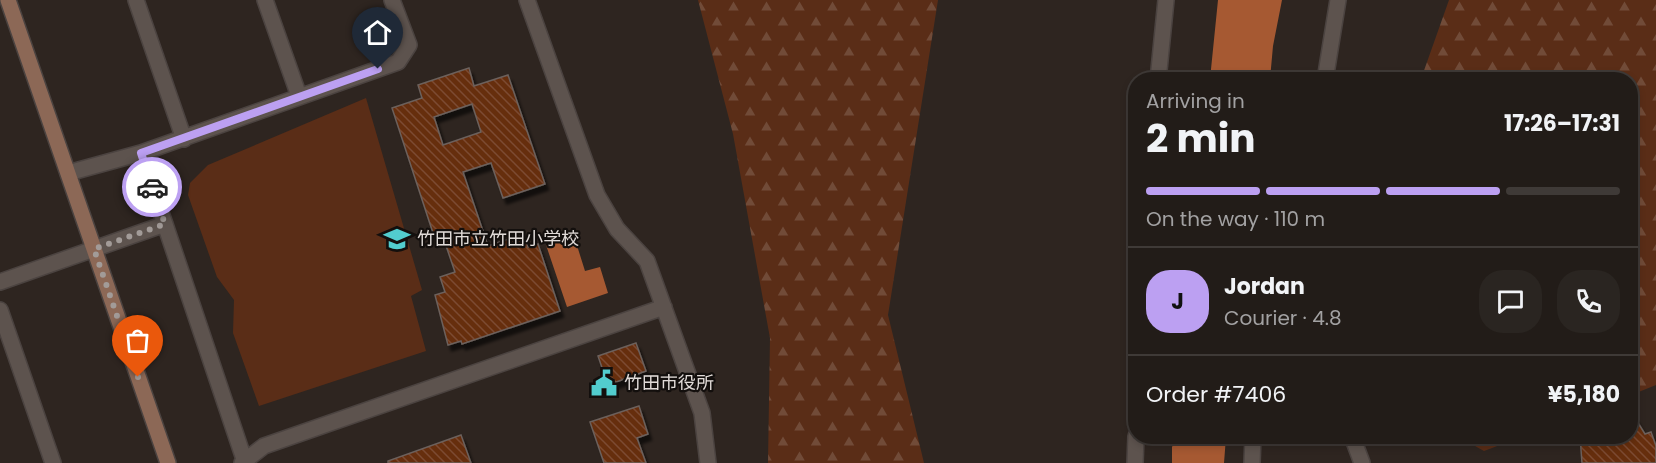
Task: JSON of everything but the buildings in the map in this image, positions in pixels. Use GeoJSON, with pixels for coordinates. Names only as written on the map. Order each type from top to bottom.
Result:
{"type":"FeatureCollection","features":[{"type":"Feature","properties":{"kind":"street"},"geometry":{"type":"LineString","coordinates":[[8,0],[168,463]]}},
{"type":"Feature","properties":{"kind":"street"},"geometry":{"type":"LineString","coordinates":[[136,0],[184,139]]}},
{"type":"Feature","properties":{"kind":"street"},"geometry":{"type":"LineString","coordinates":[[265,0],[299,96]]}},
{"type":"Feature","properties":{"kind":"street"},"geometry":{"type":"LineString","coordinates":[[68,173],[184,139],[398,62],[409,45],[392,0]]}},
{"type":"Feature","properties":{"kind":"street"},"geometry":{"type":"LineString","coordinates":[[527,0],[597,195],[617,229],[647,261],[702,413],[708,463]]}},
{"type":"Feature","properties":{"kind":"street"},"geometry":{"type":"LineString","coordinates":[[1159,72],[1166,0]]}},
{"type":"Feature","properties":{"kind":"street"},"geometry":{"type":"LineString","coordinates":[[1326,72],[1338,0]]}},
{"type":"Feature","properties":{"kind":"street"},"geometry":{"type":"LineString","coordinates":[[141,153],[244,463],[264,446],[664,308]]}},
{"type":"Feature","properties":{"kind":"street"},"geometry":{"type":"LineString","coordinates":[[0,282],[165,224]]}},
{"type":"Feature","properties":{"kind":"street"},"geometry":{"type":"LineString","coordinates":[[0,310],[53,463]]}},
{"type":"Feature","properties":{"kind":"street"},"geometry":{"type":"LineString","coordinates":[[1135,463],[1136,444]]}},
{"type":"Feature","properties":{"kind":"street"},"geometry":{"type":"LineString","coordinates":[[1252,463],[1253,444]]}},
{"type":"Feature","properties":{"kind":"street"},"geometry":{"type":"LineString","coordinates":[[1355,444],[1362,463]]}},
{"type":"Feature","properties":{"kind":"green space"},"geometry":{"type":"Polygon","coordinates":[[[698,0],[938,0],[888,315],[924,463],[768,463],[770,338],[733,134],[698,0]]]}},
{"type":"Feature","properties":{"kind":"green space"},"geometry":{"type":"Polygon","coordinates":[[[1449,0],[1656,0],[1656,385],[1638,392],[1638,72],[1423,72],[1449,0]]]}},
{"type":"Feature","properties":{"kind":"green space"},"geometry":{"type":"Polygon","coordinates":[[[366,98],[422,290],[411,296],[426,351],[259,406],[233,333],[234,300],[217,277],[188,195],[190,183],[208,165],[366,98]]]}},
{"type":"Feature","properties":{"kind":"green space"},"geometry":{"type":"Polygon","coordinates":[[[1472,444],[1502,444],[1484,451],[1472,444]]]}},
{"type":"Feature","properties":{"kind":"shaded area"},"geometry":{"type":"Polygon","coordinates":[[[1218,0],[1282,0],[1271,72],[1211,72],[1218,0]]]}},
{"type":"Feature","properties":{"kind":"shaded area"},"geometry":{"type":"Polygon","coordinates":[[[574,236],[585,271],[600,267],[608,293],[567,307],[546,245],[574,236]]]}},
{"type":"Feature","properties":{"kind":"shaded area"},"geometry":{"type":"Polygon","coordinates":[[[1173,444],[1225,444],[1224,463],[1172,463],[1173,444]]]}},
{"type":"Feature","properties":{"kind":"way so far"},"geometry":{"type":"LineString","coordinates":[[138,377],[94,249],[165,224],[152,187]]}},
{"type":"Feature","properties":{"kind":"place","name":"竹田市立竹田小学校"},"geometry":{"type":"Point","coordinates":[397,239]}},
{"type":"Feature","properties":{"kind":"place","name":"竹田市役所"},"geometry":{"type":"Point","coordinates":[604,383]}},
{"type":"Feature","properties":{"kind":"route"},"geometry":{"type":"LineString","coordinates":[[152,187],[141,153],[378,69]]}}]}
